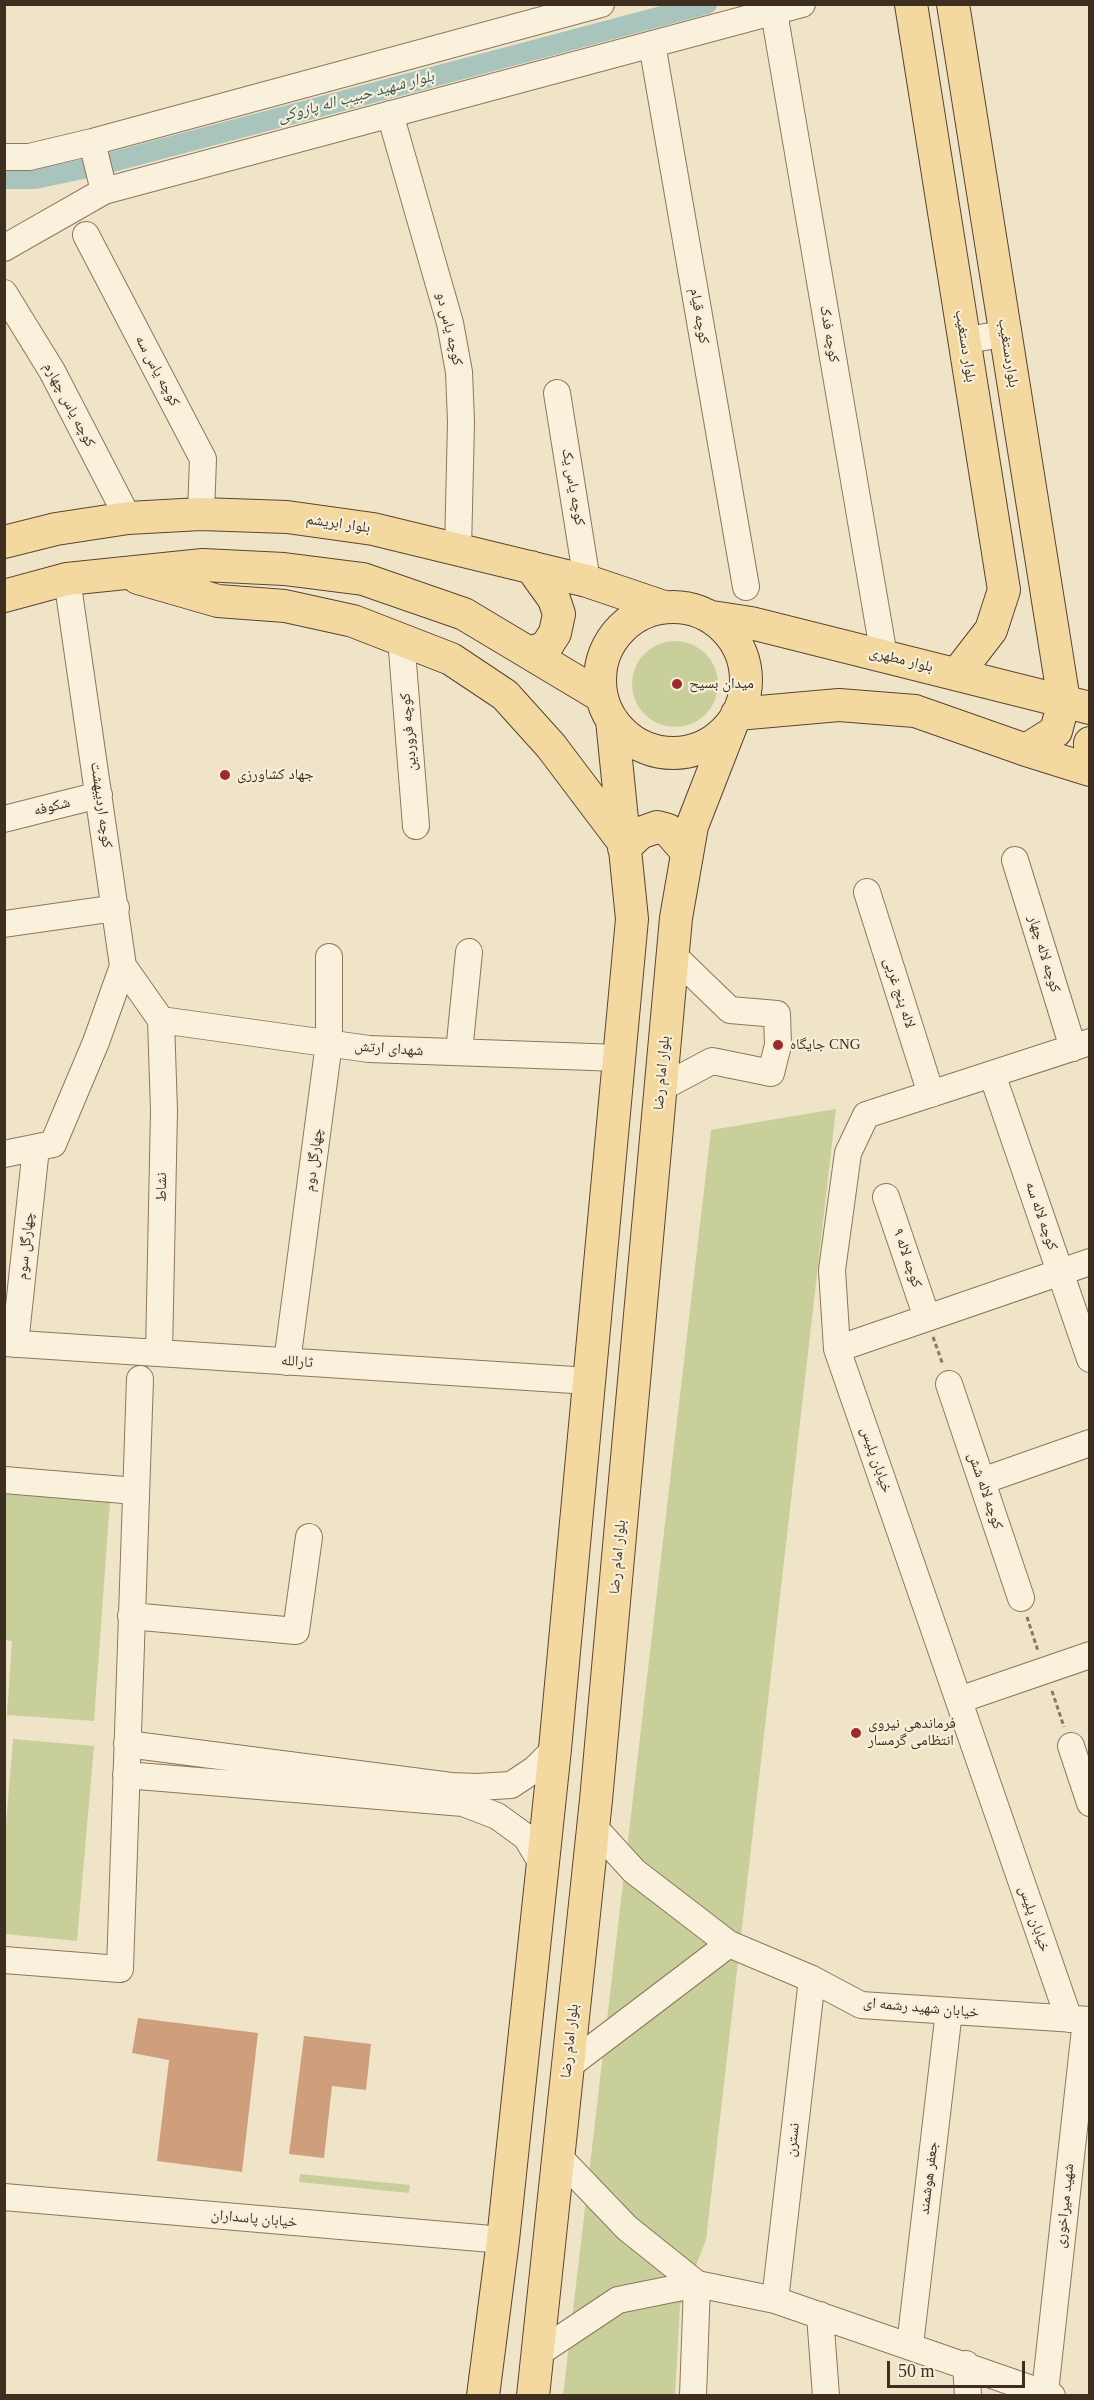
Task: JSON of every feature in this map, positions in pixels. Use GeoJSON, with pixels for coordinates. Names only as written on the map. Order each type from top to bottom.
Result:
{"type":"FeatureCollection","features":[{"type":"Feature","properties":{"kind":"main road","name":"بلوار دستغیب"},"geometry":{"type":"LineString","coordinates":[[911,4],[1004,590],[991,630],[957,674]]}},
{"type":"Feature","properties":{"kind":"main road","name":"بلواردستغیب"},"geometry":{"type":"LineString","coordinates":[[953,4],[1005,334],[1077,704]]}},
{"type":"Feature","properties":{"kind":"main road","name":"بلوار ابریشم"},"geometry":{"type":"LineString","coordinates":[[4,542],[56,529],[128,518],[201,514],[287,517],[362,527],[531,567],[588,581],[664,607]]}},
{"type":"Feature","properties":{"kind":"main road"},"geometry":{"type":"LineString","coordinates":[[4,596],[67,579],[203,565],[284,569],[363,579],[464,614],[530,653],[606,708],[627,737],[647,749],[670,753],[693,751],[714,741],[734,720],[742,704],[746,680],[742,656],[730,634],[712,617],[689,608],[664,607],[641,613],[621,627],[607,648],[600,671],[606,708],[632,919],[555,1749],[503,2240],[483,2396]]}},
{"type":"Feature","properties":{"kind":"main road"},"geometry":{"type":"LineString","coordinates":[[530,653],[546,647],[555,633],[559,614],[554,599],[531,567]]}},
{"type":"Feature","properties":{"kind":"main road"},"geometry":{"type":"LineString","coordinates":[[126,574],[218,601],[285,606],[353,621],[451,658],[505,695],[551,746],[623,844]]}},
{"type":"Feature","properties":{"kind":"main road","name":"بلوار مطهری"},"geometry":{"type":"LineString","coordinates":[[712,617],[751,623],[1077,704]]}},
{"type":"Feature","properties":{"kind":"main road"},"geometry":{"type":"LineString","coordinates":[[1026,750],[1056,731],[1077,704]]}},
{"type":"Feature","properties":{"kind":"main road"},"geometry":{"type":"LineString","coordinates":[[734,720],[839,705],[915,711],[1089,770]]}},
{"type":"Feature","properties":{"kind":"main road","name":"بلوار امام رضا"},"geometry":{"type":"LineString","coordinates":[[533,2396],[593,1826],[676,918],[692,826],[734,720]]}},
{"type":"Feature","properties":{"kind":"main road"},"geometry":{"type":"LineString","coordinates":[[623,844],[640,833],[657,827],[668,831],[687,852]]}},
{"type":"Feature","properties":{"kind":"street"},"geometry":{"type":"LineString","coordinates":[[4,157],[29,157],[92,142],[601,4]]}},
{"type":"Feature","properties":{"kind":"street"},"geometry":{"type":"LineString","coordinates":[[4,248],[104,191],[802,4]]}},
{"type":"Feature","properties":{"kind":"street","name":"کوچه فدک"},"geometry":{"type":"LineString","coordinates":[[774,12],[884,656]]}},
{"type":"Feature","properties":{"kind":"street","name":"کوچه قیام"},"geometry":{"type":"LineString","coordinates":[[652,44],[746,587]]}},
{"type":"Feature","properties":{"kind":"street","name":"کوچه یاس دو"},"geometry":{"type":"LineString","coordinates":[[390,114],[450,323],[459,372],[461,422],[458,550]]}},
{"type":"Feature","properties":{"kind":"street"},"geometry":{"type":"LineString","coordinates":[[92,142],[104,191]]}},
{"type":"Feature","properties":{"kind":"street","name":"کوچه یاس سه"},"geometry":{"type":"LineString","coordinates":[[86,235],[203,459],[201,514]]}},
{"type":"Feature","properties":{"kind":"street","name":"کوچه یاس چهارم"},"geometry":{"type":"LineString","coordinates":[[4,293],[52,371],[128,518]]}},
{"type":"Feature","properties":{"kind":"street"},"geometry":{"type":"LineString","coordinates":[[965,340],[1005,334]]}},
{"type":"Feature","properties":{"kind":"street","name":"کوچه یاس یک"},"geometry":{"type":"LineString","coordinates":[[557,393],[588,581]]}},
{"type":"Feature","properties":{"kind":"street","name":"کوچه اردیبهشت"},"geometry":{"type":"LineString","coordinates":[[67,579],[123,966],[161,1020]]}},
{"type":"Feature","properties":{"kind":"street","name":"کوچه فروردین"},"geometry":{"type":"LineString","coordinates":[[401,638],[416,826]]}},
{"type":"Feature","properties":{"kind":"street","name":"شکوفه"},"geometry":{"type":"LineString","coordinates":[[4,819],[99,795]]}},
{"type":"Feature","properties":{"kind":"street","name":"کوچه لاله چهار"},"geometry":{"type":"LineString","coordinates":[[1015,860],[1081,1045]]}},
{"type":"Feature","properties":{"kind":"street","name":"لاله پنج غربی"},"geometry":{"type":"LineString","coordinates":[[867,892],[931,1094]]}},
{"type":"Feature","properties":{"kind":"street"},"geometry":{"type":"LineString","coordinates":[[4,924],[116,908]]}},
{"type":"Feature","properties":{"kind":"street"},"geometry":{"type":"LineString","coordinates":[[459,1052],[469,952]]}},
{"type":"Feature","properties":{"kind":"street"},"geometry":{"type":"LineString","coordinates":[[661,1088],[712,1061],[771,1073],[778,1045],[777,1014],[730,1010],[673,955]]}},
{"type":"Feature","properties":{"kind":"street","name":"چهارگل دوم"},"geometry":{"type":"LineString","coordinates":[[287,1362],[329,1043],[329,957]]}},
{"type":"Feature","properties":{"kind":"street"},"geometry":{"type":"LineString","coordinates":[[4,1154],[53,1144],[96,1042],[123,966]]}},
{"type":"Feature","properties":{"kind":"street","name":"شهدای ارتش"},"geometry":{"type":"LineString","coordinates":[[161,1020],[369,1049],[619,1058]]}},
{"type":"Feature","properties":{"kind":"street","name":"نشاط"},"geometry":{"type":"LineString","coordinates":[[159,1353],[164,1111],[161,1020]]}},
{"type":"Feature","properties":{"kind":"street","name":"خیابان پلیس"},"geometry":{"type":"LineString","coordinates":[[1081,1045],[866,1115],[848,1154],[832,1270],[837,1349],[959,1700],[1082,2019]]}},
{"type":"Feature","properties":{"kind":"street","name":"کوچه لاله سه"},"geometry":{"type":"LineString","coordinates":[[992,1074],[1089,1359]]}},
{"type":"Feature","properties":{"kind":"street","name":"چهارگل سوم"},"geometry":{"type":"LineString","coordinates":[[10,1343],[36,1148]]}},
{"type":"Feature","properties":{"kind":"street","name":"کوچه لاله ۹"},"geometry":{"type":"LineString","coordinates":[[886,1197],[927,1318]]}},
{"type":"Feature","properties":{"kind":"street"},"geometry":{"type":"LineString","coordinates":[[837,1349],[1089,1262]]}},
{"type":"Feature","properties":{"kind":"street","name":"ثارالله"},"geometry":{"type":"LineString","coordinates":[[10,1343],[590,1381]]}},
{"type":"Feature","properties":{"kind":"street"},"geometry":{"type":"LineString","coordinates":[[4,1960],[120,1969],[140,1379]]}},
{"type":"Feature","properties":{"kind":"street","name":"کوچه لاله شش"},"geometry":{"type":"LineString","coordinates":[[949,1384],[1021,1598]]}},
{"type":"Feature","properties":{"kind":"street"},"geometry":{"type":"LineString","coordinates":[[982,1481],[1089,1443]]}},
{"type":"Feature","properties":{"kind":"street"},"geometry":{"type":"LineString","coordinates":[[4,1480],[136,1491]]}},
{"type":"Feature","properties":{"kind":"street"},"geometry":{"type":"LineString","coordinates":[[131,1616],[296,1630],[309,1537]]}},
{"type":"Feature","properties":{"kind":"street"},"geometry":{"type":"LineString","coordinates":[[959,1700],[1089,1655]]}},
{"type":"Feature","properties":{"kind":"street"},"geometry":{"type":"LineString","coordinates":[[127,1744],[412,1790],[463,1803],[497,1816],[526,1837],[543,1865]]}},
{"type":"Feature","properties":{"kind":"street"},"geometry":{"type":"LineString","coordinates":[[1071,1746],[1089,1803]]}},
{"type":"Feature","properties":{"kind":"street"},"geometry":{"type":"LineString","coordinates":[[126,1775],[412,1790],[511,1785],[536,1769],[555,1749]]}},
{"type":"Feature","properties":{"kind":"street","name":"خیابان شهید رشمه ای"},"geometry":{"type":"LineString","coordinates":[[593,1826],[634,1871],[729,1944],[812,1979],[861,2005],[1082,2019]]}},
{"type":"Feature","properties":{"kind":"street"},"geometry":{"type":"LineString","coordinates":[[567,2067],[729,1944]]}},
{"type":"Feature","properties":{"kind":"street","name":"نسترن"},"geometry":{"type":"LineString","coordinates":[[775,2300],[812,1979]]}},
{"type":"Feature","properties":{"kind":"street","name":"جعفر هوشمند"},"geometry":{"type":"LineString","coordinates":[[910,2346],[949,2011]]}},
{"type":"Feature","properties":{"kind":"street","name":"شهید میراخوری"},"geometry":{"type":"LineString","coordinates":[[1048,2394],[1082,2019]]}},
{"type":"Feature","properties":{"kind":"street"},"geometry":{"type":"LineString","coordinates":[[558,2156],[627,2228],[697,2284]]}},
{"type":"Feature","properties":{"kind":"street","name":"خیابان پاسداران"},"geometry":{"type":"LineString","coordinates":[[4,2198],[503,2240]]}},
{"type":"Feature","properties":{"kind":"street"},"geometry":{"type":"LineString","coordinates":[[693,2396],[697,2284]]}},
{"type":"Feature","properties":{"kind":"street"},"geometry":{"type":"LineString","coordinates":[[537,2354],[618,2300],[697,2284],[775,2300],[1048,2394]]}},
{"type":"Feature","properties":{"kind":"street"},"geometry":{"type":"LineString","coordinates":[[820,2315],[826,2396]]}},
{"type":"Feature","properties":{"kind":"street"},"geometry":{"type":"LineString","coordinates":[[966,2364],[968,2396]]}},
{"type":"Feature","properties":{"kind":"path"},"geometry":{"type":"LineString","coordinates":[[927,1318],[949,1384]]}},
{"type":"Feature","properties":{"kind":"green space"},"geometry":{"type":"Polygon","coordinates":[[[675,641],[691,645],[705,654],[714,668],[718,684],[714,700],[705,714],[691,723],[675,727],[659,723],[645,714],[636,700],[632,684],[636,668],[645,654],[659,645],[675,641]]]}},
{"type":"Feature","properties":{"kind":"green space"},"geometry":{"type":"Polygon","coordinates":[[[836,1109],[706,2240],[680,2306],[675,2395],[563,2396],[711,1130],[836,1109]]]}},
{"type":"Feature","properties":{"kind":"green space"},"geometry":{"type":"Polygon","coordinates":[[[5,1494],[110,1502],[94,1721],[7,1715],[12,1641],[5,1640],[5,1494]]]}},
{"type":"Feature","properties":{"kind":"green space"},"geometry":{"type":"Polygon","coordinates":[[[13,1739],[94,1746],[77,1941],[5,1934],[5,1836],[13,1739]]]}},
{"type":"Feature","properties":{"kind":"green space"},"geometry":{"type":"Polygon","coordinates":[[[300,2174],[410,2185],[409,2193],[299,2182],[300,2174]]]}},
{"type":"Feature","properties":{"kind":"building"},"geometry":{"type":"Polygon","coordinates":[[[138,2018],[258,2033],[242,2172],[157,2161],[169,2060],[132,2053],[138,2018]]]}},
{"type":"Feature","properties":{"kind":"building"},"geometry":{"type":"Polygon","coordinates":[[[304,2036],[371,2044],[366,2090],[332,2086],[324,2158],[289,2154],[304,2036]]]}},
{"type":"Feature","properties":{"kind":"waterway","name":"بلوار شهید حبیب اله پازوکی"},"geometry":{"type":"LineString","coordinates":[[4,179],[35,179],[97,166],[707,4]]}},
{"type":"Feature","properties":{"kind":"place","name":"میدان بسیح"},"geometry":{"type":"Point","coordinates":[677,684]}},
{"type":"Feature","properties":{"kind":"place","name":"جهاد کشاورزی"},"geometry":{"type":"Point","coordinates":[225,775]}},
{"type":"Feature","properties":{"kind":"place","name":"جایگاه CNG"},"geometry":{"type":"Point","coordinates":[778,1045]}},
{"type":"Feature","properties":{"kind":"place","name":"فرماندهی نیروی انتظامی گرمسار"},"geometry":{"type":"Point","coordinates":[856,1733]}}]}
